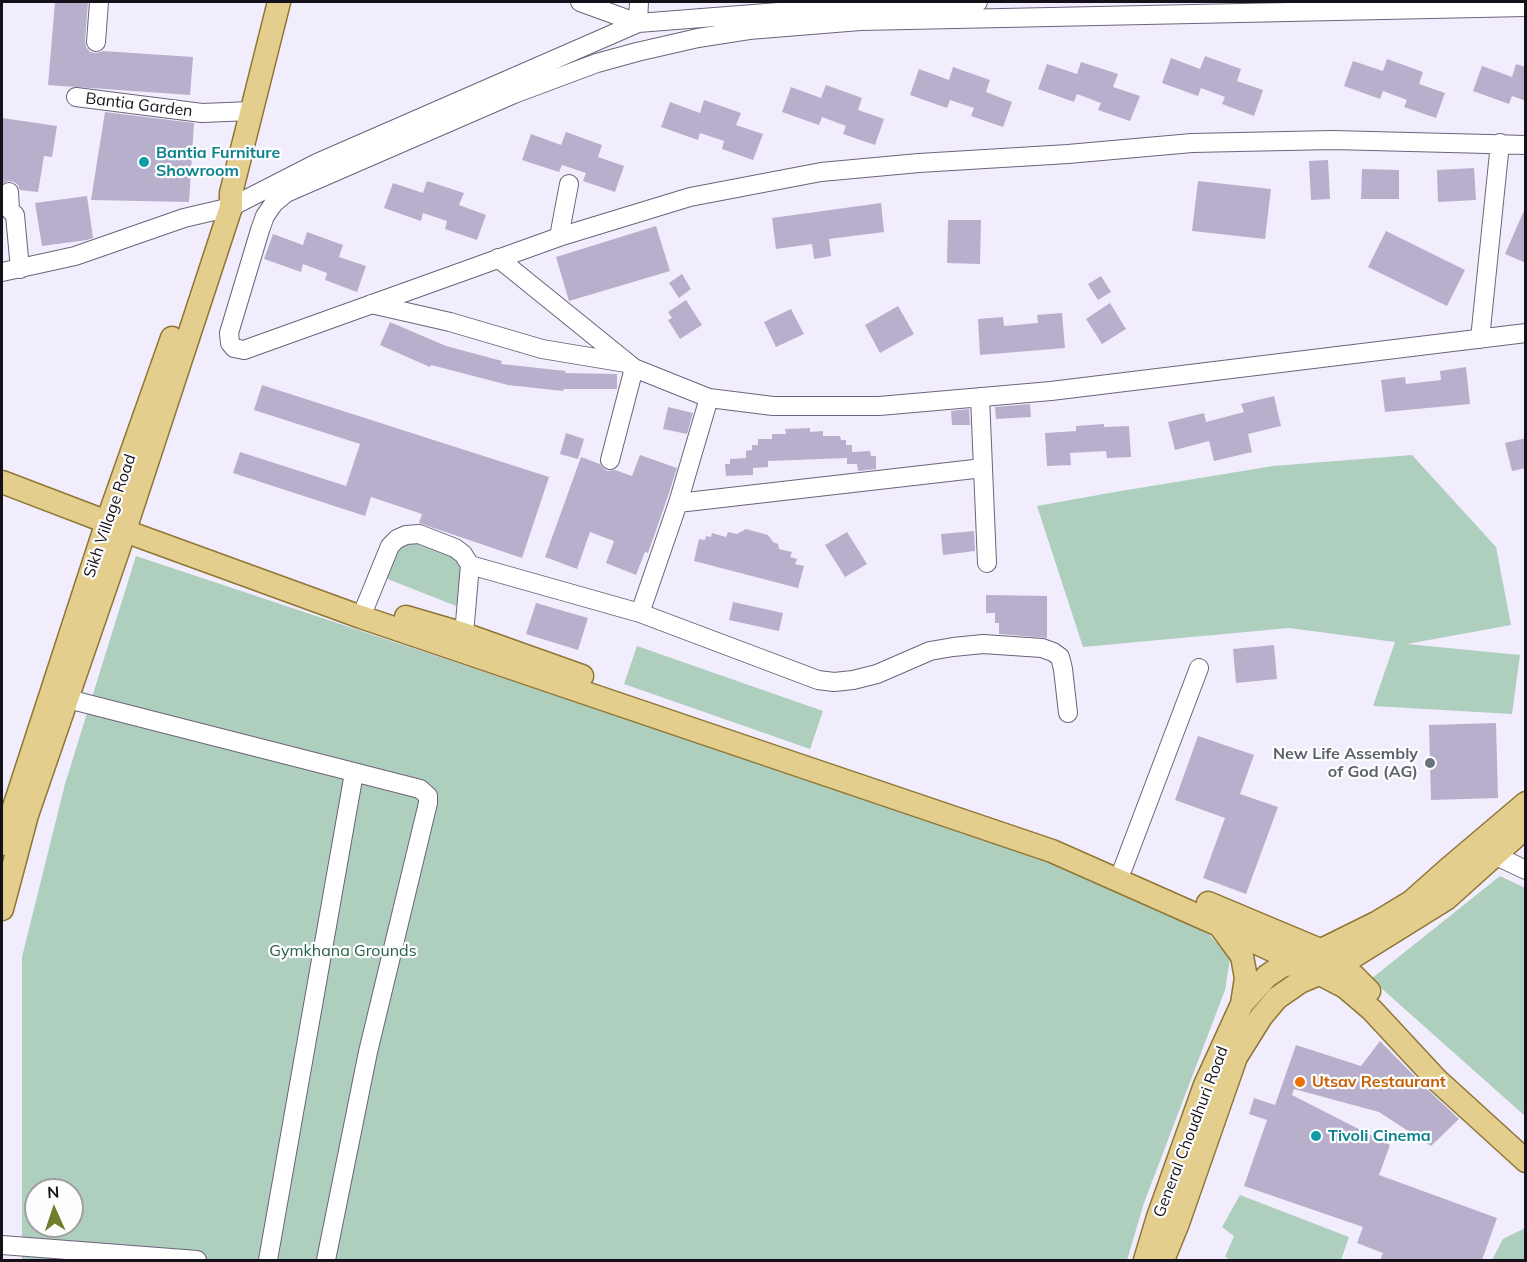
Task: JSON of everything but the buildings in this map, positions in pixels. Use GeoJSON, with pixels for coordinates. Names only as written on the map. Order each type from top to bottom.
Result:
{"type":"FeatureCollection","features":[{"type":"Feature","properties":{"kind":"main road","name":"Sikh Village Road"},"geometry":{"type":"LineString","coordinates":[[2,844],[118,520],[151,393],[226,204],[278,2]]}},
{"type":"Feature","properties":{"kind":"main road"},"geometry":{"type":"LineString","coordinates":[[2,470],[118,520]]}},
{"type":"Feature","properties":{"kind":"main road"},"geometry":{"type":"LineString","coordinates":[[2,482],[118,520],[363,610],[1052,851],[1220,925],[1320,950],[1378,922],[1411,902],[1526,804]]}},
{"type":"Feature","properties":{"kind":"main road"},"geometry":{"type":"LineString","coordinates":[[2,909],[27,815],[68,699],[118,520]]}},
{"type":"Feature","properties":{"kind":"main road"},"geometry":{"type":"LineString","coordinates":[[363,610],[464,634],[1067,845],[1123,868],[1262,935],[1297,962],[1330,969],[1364,985],[1426,1050],[1526,1141]]}},
{"type":"Feature","properties":{"kind":"main road","name":"General Choudhuri Road"},"geometry":{"type":"LineString","coordinates":[[1163,1260],[1236,1057],[1261,1017],[1277,998],[1300,982],[1363,951],[1446,899],[1526,827]]}},
{"type":"Feature","properties":{"kind":"main road"},"geometry":{"type":"LineString","coordinates":[[1220,925],[1242,956],[1246,978],[1242,1004]]}},
{"type":"Feature","properties":{"kind":"main road"},"geometry":{"type":"LineString","coordinates":[[1320,950],[1330,969],[1345,987],[1372,1010],[1437,1080],[1526,1161]]}},
{"type":"Feature","properties":{"kind":"main road","name":"General Choudhuri Road"},"geometry":{"type":"LineString","coordinates":[[1145,1260],[1205,1085],[1242,1004],[1266,976],[1282,966],[1297,962],[1320,950]]}},
{"type":"Feature","properties":{"kind":"main road"},"geometry":{"type":"LineString","coordinates":[[1363,951],[1361,966],[1364,985]]}},
{"type":"Feature","properties":{"kind":"street"},"geometry":{"type":"LineString","coordinates":[[96,42],[99,2]]}},
{"type":"Feature","properties":{"kind":"street"},"geometry":{"type":"LineString","coordinates":[[580,2],[638,23]]}},
{"type":"Feature","properties":{"kind":"street"},"geometry":{"type":"LineString","coordinates":[[638,23],[639,2]]}},
{"type":"Feature","properties":{"kind":"street"},"geometry":{"type":"LineString","coordinates":[[2,272],[75,256],[226,204],[638,23],[856,4],[978,2]]}},
{"type":"Feature","properties":{"kind":"street"},"geometry":{"type":"LineString","coordinates":[[1526,7],[860,21],[749,30],[698,38],[637,52],[597,63],[514,94],[286,193],[274,203],[265,216],[229,333],[230,343],[234,348],[243,350],[559,237],[690,197],[821,172],[1192,143],[1333,140],[1526,145]]}},
{"type":"Feature","properties":{"kind":"street","name":"Bantia Garden"},"geometry":{"type":"LineString","coordinates":[[76,98],[202,113],[251,111]]}},
{"type":"Feature","properties":{"kind":"street"},"geometry":{"type":"LineString","coordinates":[[1480,339],[1500,143]]}},
{"type":"Feature","properties":{"kind":"street"},"geometry":{"type":"LineString","coordinates":[[559,237],[569,184]]}},
{"type":"Feature","properties":{"kind":"street"},"geometry":{"type":"LineString","coordinates":[[9,192],[10,210],[15,215],[20,269]]}},
{"type":"Feature","properties":{"kind":"street"},"geometry":{"type":"LineString","coordinates":[[498,258],[630,365]]}},
{"type":"Feature","properties":{"kind":"street"},"geometry":{"type":"LineString","coordinates":[[371,304],[450,322],[542,349],[630,365],[709,398],[773,406],[879,406],[1063,390],[1526,333]]}},
{"type":"Feature","properties":{"kind":"street"},"geometry":{"type":"LineString","coordinates":[[610,460],[630,365]]}},
{"type":"Feature","properties":{"kind":"street"},"geometry":{"type":"LineString","coordinates":[[640,613],[678,503],[709,398]]}},
{"type":"Feature","properties":{"kind":"street"},"geometry":{"type":"LineString","coordinates":[[980,398],[987,563]]}},
{"type":"Feature","properties":{"kind":"street"},"geometry":{"type":"LineString","coordinates":[[678,503],[983,468]]}},
{"type":"Feature","properties":{"kind":"street"},"geometry":{"type":"LineString","coordinates":[[363,610],[390,546],[397,539],[406,535],[418,534],[455,548],[464,554],[470,566],[464,634]]}},
{"type":"Feature","properties":{"kind":"street"},"geometry":{"type":"LineString","coordinates":[[470,566],[640,613],[818,680],[834,682],[854,680],[877,674],[930,651],[953,647],[983,644],[1042,648],[1060,657],[1068,713]]}},
{"type":"Feature","properties":{"kind":"street"},"geometry":{"type":"LineString","coordinates":[[1123,868],[1199,668]]}},
{"type":"Feature","properties":{"kind":"street"},"geometry":{"type":"LineString","coordinates":[[68,699],[420,789],[428,796],[368,1052],[326,1260]]}},
{"type":"Feature","properties":{"kind":"street"},"geometry":{"type":"LineString","coordinates":[[268,1260],[354,773]]}},
{"type":"Feature","properties":{"kind":"street"},"geometry":{"type":"LineString","coordinates":[[1494,855],[1526,870]]}},
{"type":"Feature","properties":{"kind":"street"},"geometry":{"type":"LineString","coordinates":[[2,1245],[196,1260]]}},
{"type":"Feature","properties":{"kind":"green space"},"geometry":{"type":"Polygon","coordinates":[[[1412,455],[1496,547],[1511,625],[1407,644],[1520,655],[1512,714],[1373,706],[1395,642],[1289,628],[1083,647],[1037,506],[1273,466],[1412,455]]]}},
{"type":"Feature","properties":{"kind":"green space"},"geometry":{"type":"Polygon","coordinates":[[[406,543],[435,544],[457,559],[462,570],[461,594],[456,606],[385,578],[396,553],[406,543]]]}},
{"type":"Feature","properties":{"kind":"green space","name":"Gymkhana Grounds"},"geometry":{"type":"Polygon","coordinates":[[[136,556],[1049,860],[1202,926],[1230,959],[1225,990],[1144,1203],[1127,1260],[22,1260],[22,957],[65,784],[136,556]]]}},
{"type":"Feature","properties":{"kind":"green space"},"geometry":{"type":"Polygon","coordinates":[[[637,646],[823,711],[810,749],[624,684],[637,646]]]}},
{"type":"Feature","properties":{"kind":"green space"},"geometry":{"type":"Polygon","coordinates":[[[1500,876],[1525,888],[1525,1116],[1371,979],[1500,876]]]}},
{"type":"Feature","properties":{"kind":"green space"},"geometry":{"type":"Polygon","coordinates":[[[1240,1195],[1349,1237],[1341,1260],[1231,1260],[1225,1257],[1234,1236],[1222,1227],[1240,1195]]]}},
{"type":"Feature","properties":{"kind":"green space"},"geometry":{"type":"Polygon","coordinates":[[[1525,1228],[1525,1260],[1492,1260],[1503,1239],[1525,1228]]]}},
{"type":"Feature","properties":{"kind":"place","name":"Bantia Furniture Showroom"},"geometry":{"type":"Point","coordinates":[144,162]}},
{"type":"Feature","properties":{"kind":"place","name":"New Life Assembly of God (AG)"},"geometry":{"type":"Point","coordinates":[1430,763]}},
{"type":"Feature","properties":{"kind":"place","name":"Utsav Restaurant"},"geometry":{"type":"Point","coordinates":[1300,1082]}},
{"type":"Feature","properties":{"kind":"place","name":"Tivoli Cinema"},"geometry":{"type":"Point","coordinates":[1316,1136]}}]}
